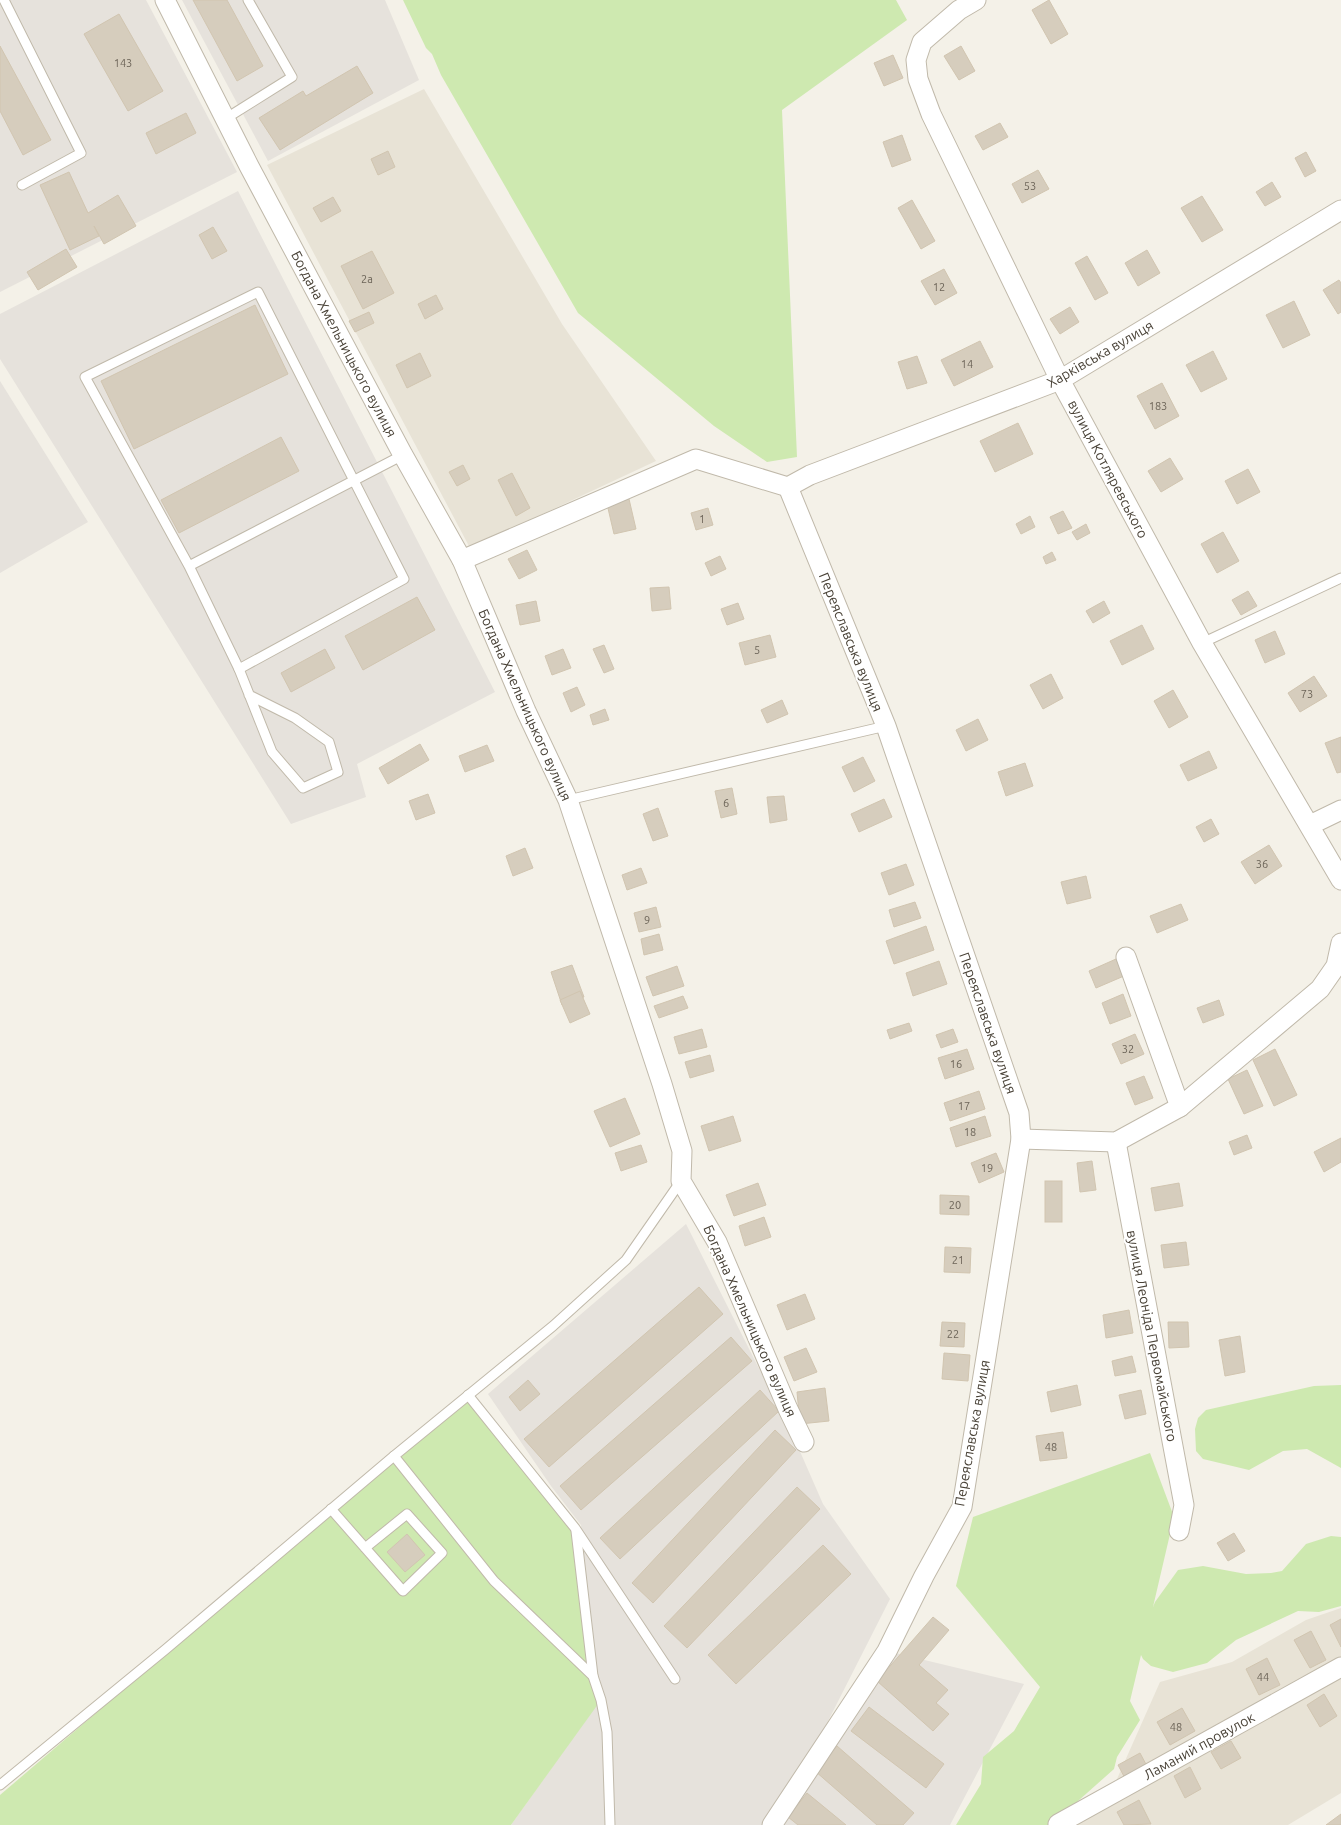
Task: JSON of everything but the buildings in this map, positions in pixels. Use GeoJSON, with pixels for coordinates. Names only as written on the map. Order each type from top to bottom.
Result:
{"type":"FeatureCollection","features":[{"type":"Feature","properties":{"kind":"street","name":"Богдана Хмельницького вулиця"},"geometry":{"type":"LineString","coordinates":[[165,0],[225,119],[403,454],[462,560],[526,711],[568,800],[662,1084],[682,1151],[681,1181],[717,1242],[788,1409],[804,1442]]}},
{"type":"Feature","properties":{"kind":"street"},"geometry":{"type":"LineString","coordinates":[[957,5],[976,0]]}},
{"type":"Feature","properties":{"kind":"street","name":"вулиця Котляревського"},"geometry":{"type":"LineString","coordinates":[[957,5],[922,42],[916,60],[918,79],[931,114],[1060,380],[1202,643],[1341,880]]}},
{"type":"Feature","properties":{"kind":"street","name":"Харківська вулиця"},"geometry":{"type":"LineString","coordinates":[[788,487],[810,475],[1060,380],[1341,210]]}},
{"type":"Feature","properties":{"kind":"street"},"geometry":{"type":"LineString","coordinates":[[462,560],[696,459],[788,487]]}},
{"type":"Feature","properties":{"kind":"street","name":"Переяславська вулиця"},"geometry":{"type":"LineString","coordinates":[[772,1825],[887,1651],[924,1576],[962,1507],[1021,1139],[1019,1113],[886,726],[788,487]]}},
{"type":"Feature","properties":{"kind":"street"},"geometry":{"type":"LineString","coordinates":[[1310,825],[1341,810]]}},
{"type":"Feature","properties":{"kind":"street"},"geometry":{"type":"LineString","coordinates":[[1021,1139],[1116,1142],[1180,1106],[1320,989],[1336,966],[1341,943]]}},
{"type":"Feature","properties":{"kind":"street"},"geometry":{"type":"LineString","coordinates":[[1126,957],[1180,1106]]}},
{"type":"Feature","properties":{"kind":"street","name":"вулиця Леоніда Первомайського"},"geometry":{"type":"LineString","coordinates":[[1116,1142],[1184,1505],[1179,1531]]}},
{"type":"Feature","properties":{"kind":"street","name":"Ламаний провулок"},"geometry":{"type":"LineString","coordinates":[[1058,1824],[1341,1667]]}},
{"type":"Feature","properties":{"kind":"lane"},"geometry":{"type":"LineString","coordinates":[[4,0],[81,153],[22,185]]}},
{"type":"Feature","properties":{"kind":"lane"},"geometry":{"type":"LineString","coordinates":[[225,119],[292,77],[248,0]]}},
{"type":"Feature","properties":{"kind":"lane"},"geometry":{"type":"LineString","coordinates":[[239,669],[404,579],[258,292],[85,377],[188,566],[239,669],[249,695],[272,752],[304,788],[338,772],[329,742],[295,718],[249,695]]}},
{"type":"Feature","properties":{"kind":"lane"},"geometry":{"type":"LineString","coordinates":[[188,566],[403,454]]}},
{"type":"Feature","properties":{"kind":"lane"},"geometry":{"type":"LineString","coordinates":[[1202,643],[1341,578]]}},
{"type":"Feature","properties":{"kind":"lane"},"geometry":{"type":"LineString","coordinates":[[568,800],[886,726]]}},
{"type":"Feature","properties":{"kind":"lane"},"geometry":{"type":"LineString","coordinates":[[0,1785],[166,1649],[394,1456],[554,1326],[626,1260],[681,1181]]}},
{"type":"Feature","properties":{"kind":"lane"},"geometry":{"type":"LineString","coordinates":[[468,1395],[576,1528],[675,1679]]}},
{"type":"Feature","properties":{"kind":"lane"},"geometry":{"type":"LineString","coordinates":[[394,1456],[494,1581],[593,1676]]}},
{"type":"Feature","properties":{"kind":"lane"},"geometry":{"type":"LineString","coordinates":[[331,1509],[365,1548],[403,1591],[442,1553],[407,1514],[365,1548]]}},
{"type":"Feature","properties":{"kind":"lane"},"geometry":{"type":"LineString","coordinates":[[576,1528],[593,1676],[607,1732],[610,1825]]}},
{"type":"Feature","properties":{"kind":"shaded area"},"geometry":{"type":"Polygon","coordinates":[[[0,0],[146,0],[237,172],[0,292],[0,0]]]}},
{"type":"Feature","properties":{"kind":"shaded area"},"geometry":{"type":"Polygon","coordinates":[[[182,0],[385,0],[419,80],[268,161],[182,0]]]}},
{"type":"Feature","properties":{"kind":"shaded area"},"geometry":{"type":"Polygon","coordinates":[[[424,89],[562,324],[656,461],[470,548],[267,165],[424,89]]]}},
{"type":"Feature","properties":{"kind":"shaded area"},"geometry":{"type":"Polygon","coordinates":[[[238,191],[495,692],[357,764],[366,797],[291,824],[0,359],[0,314],[238,191]]]}},
{"type":"Feature","properties":{"kind":"shaded area"},"geometry":{"type":"Polygon","coordinates":[[[0,381],[88,522],[0,573],[0,381]]]}},
{"type":"Feature","properties":{"kind":"shaded area"},"geometry":{"type":"Polygon","coordinates":[[[686,1224],[795,1440],[823,1504],[890,1599],[793,1790],[887,1651],[1024,1684],[950,1825],[511,1825],[600,1700],[593,1676],[581,1525],[551,1486],[488,1394],[686,1224]]]}},
{"type":"Feature","properties":{"kind":"shaded area"},"geometry":{"type":"Polygon","coordinates":[[[1341,1608],[1341,1793],[1288,1825],[1076,1825],[1105,1806],[1160,1682],[1232,1662],[1306,1620],[1341,1608]]]}},
{"type":"Feature","properties":{"kind":"green space"},"geometry":{"type":"Polygon","coordinates":[[[403,0],[896,0],[907,20],[782,110],[797,457],[767,462],[714,426],[578,313],[441,75],[403,0]]]}},
{"type":"Feature","properties":{"kind":"green space"},"geometry":{"type":"Polygon","coordinates":[[[1341,1385],[1341,1468],[1307,1449],[1283,1451],[1249,1470],[1203,1459],[1196,1451],[1195,1429],[1198,1418],[1206,1410],[1314,1386],[1341,1385]]]}},
{"type":"Feature","properties":{"kind":"green space"},"geometry":{"type":"Polygon","coordinates":[[[468,1395],[575,1528],[601,1700],[511,1825],[0,1825],[0,1795],[468,1395]]]}},
{"type":"Feature","properties":{"kind":"green space"},"geometry":{"type":"Polygon","coordinates":[[[1150,1453],[1174,1517],[1153,1607],[1178,1570],[1203,1566],[1246,1574],[1282,1571],[1306,1544],[1331,1536],[1341,1537],[1341,1606],[1319,1612],[1298,1611],[1236,1640],[1207,1663],[1173,1672],[1151,1666],[1141,1655],[1130,1701],[1140,1720],[1117,1757],[1114,1769],[1051,1825],[956,1825],[981,1784],[983,1757],[1014,1731],[1040,1687],[956,1586],[973,1517],[1150,1453]]]}}]}
